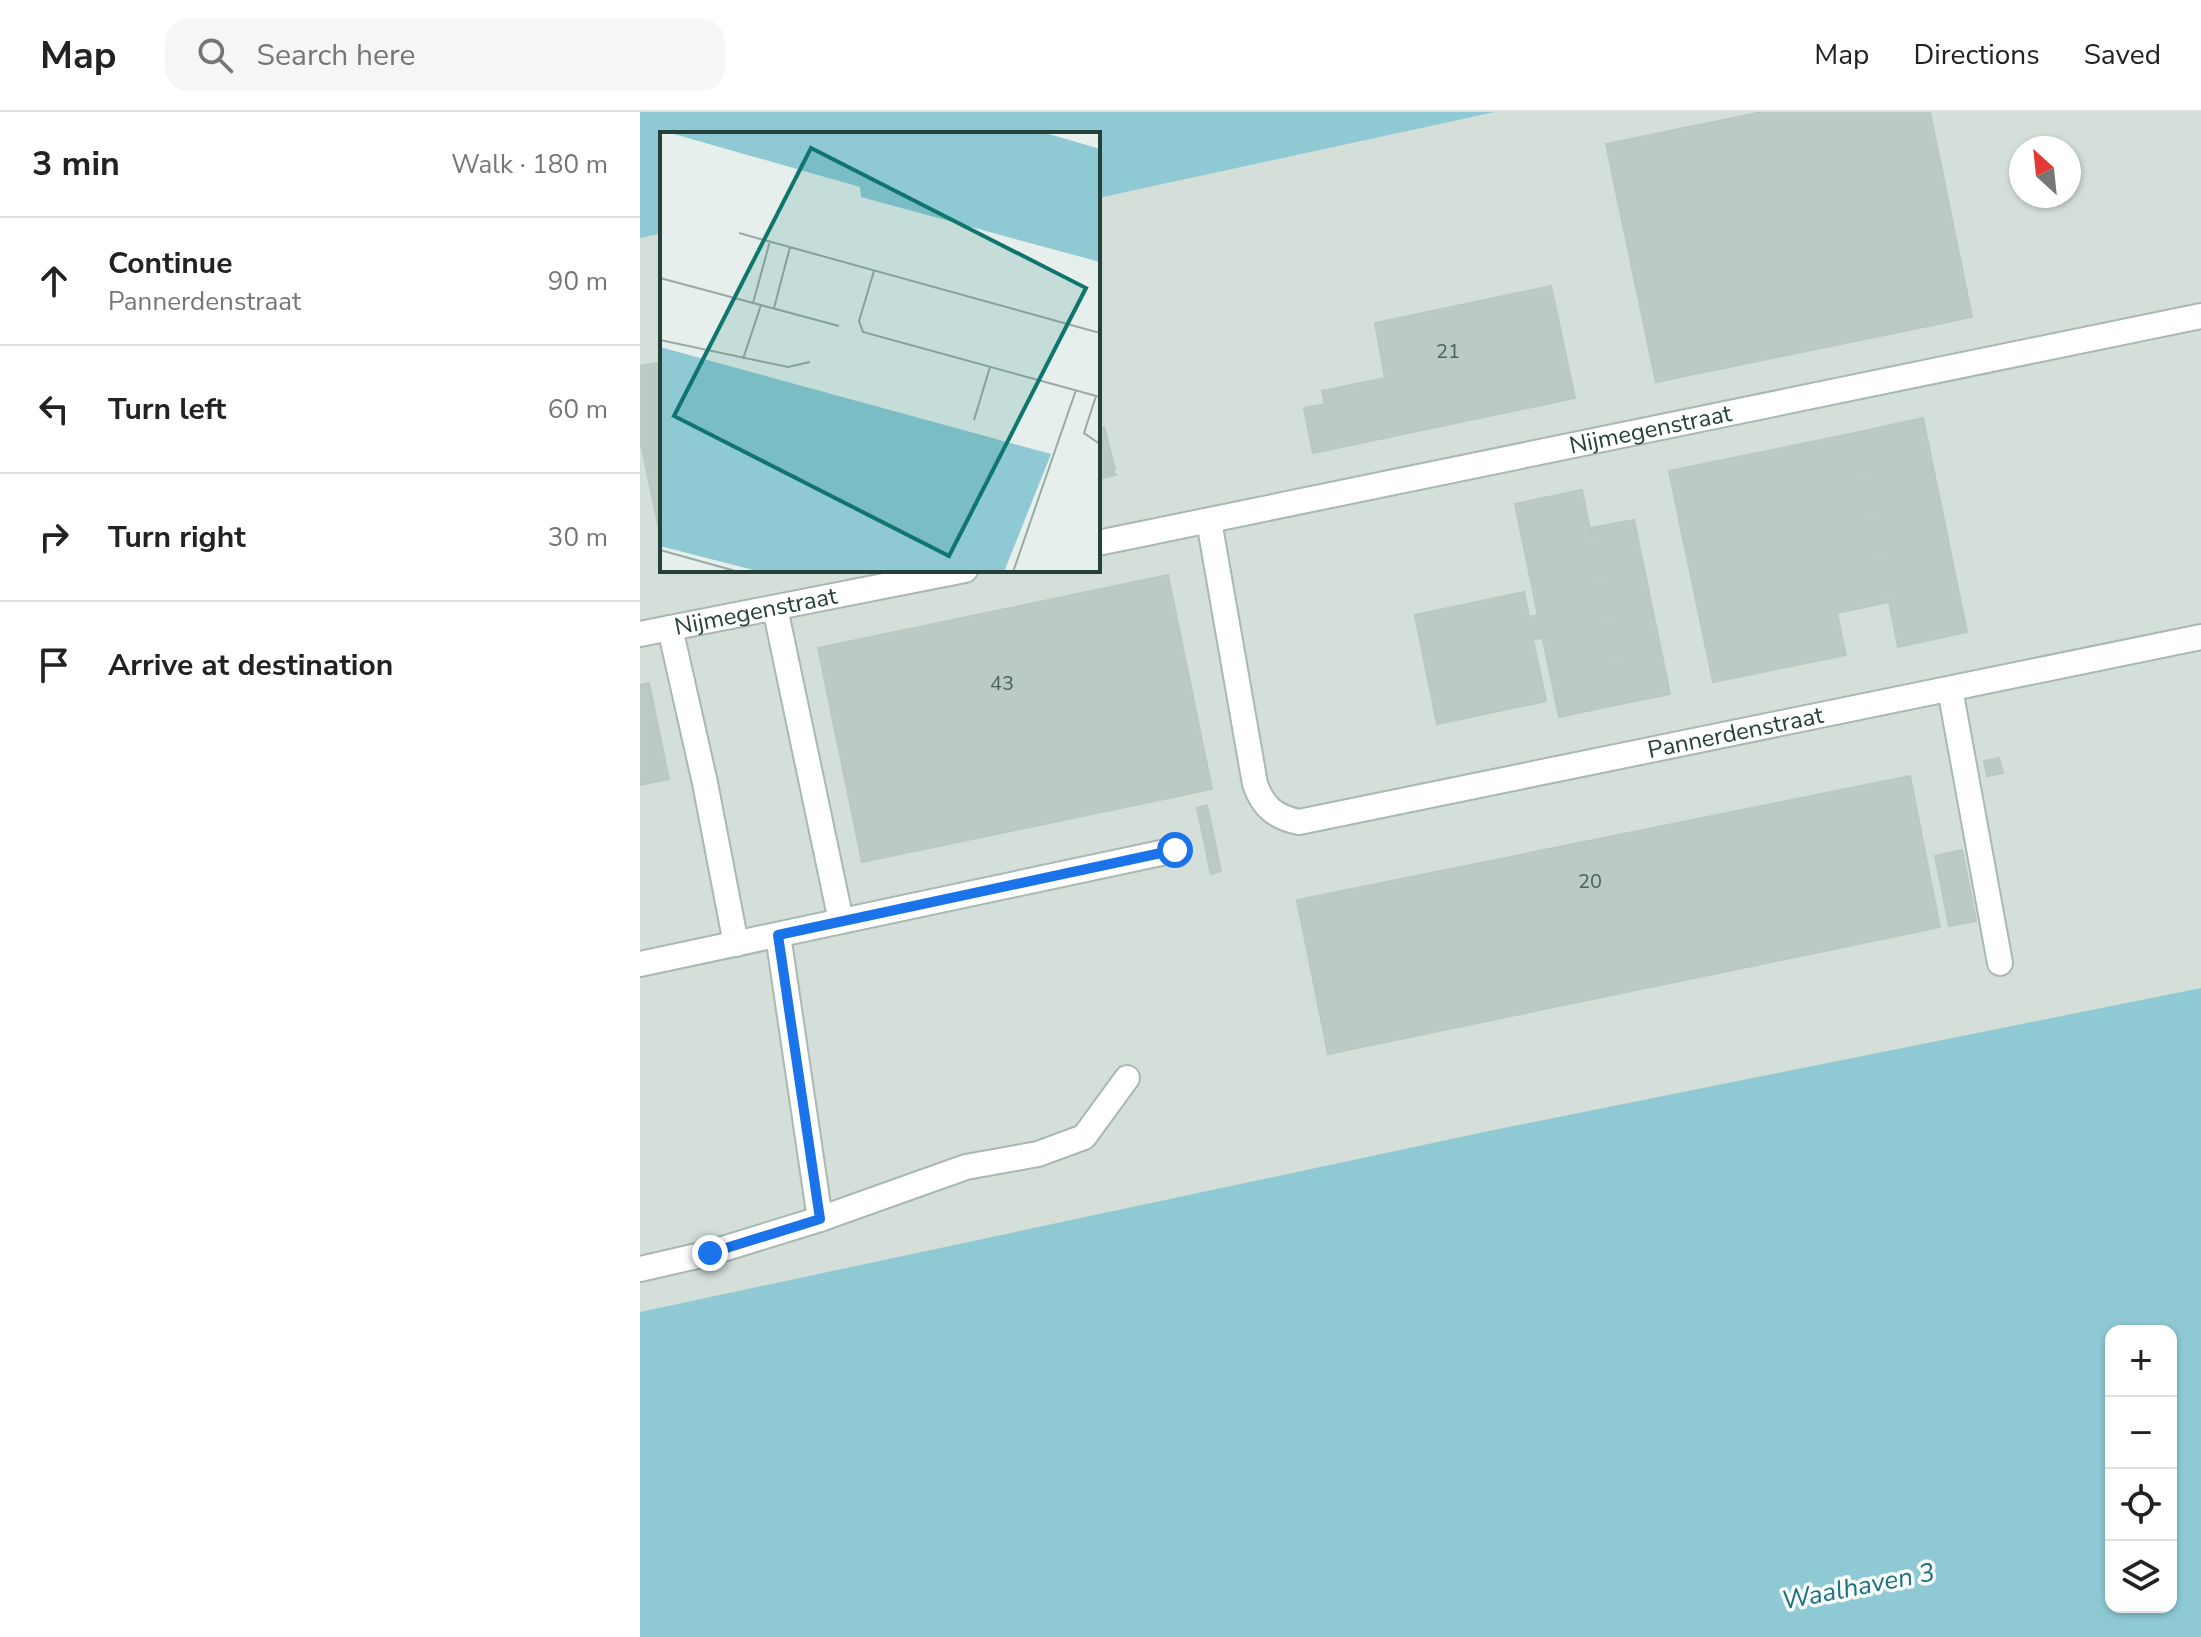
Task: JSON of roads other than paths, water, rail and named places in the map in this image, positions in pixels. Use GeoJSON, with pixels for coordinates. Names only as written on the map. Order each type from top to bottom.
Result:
{"type":"FeatureCollection","features":[{"type":"Feature","properties":{"kind":"street","name":"Nijmegenstraat"},"geometry":{"type":"LineString","coordinates":[[1100,543],[2201,316]]}},
{"type":"Feature","properties":{"kind":"street","name":"Pannerdenstraat"},"geometry":{"type":"LineString","coordinates":[[1209,521],[1252,774],[1260,799],[1270,811],[1283,819],[1299,822],[2201,637]]}},
{"type":"Feature","properties":{"kind":"street","name":"Nijmegenstraat"},"geometry":{"type":"LineString","coordinates":[[640,634],[955,572]]}},
{"type":"Feature","properties":{"kind":"street"},"geometry":{"type":"LineString","coordinates":[[775,608],[841,921]]}},
{"type":"Feature","properties":{"kind":"street"},"geometry":{"type":"LineString","coordinates":[[670,628],[705,783],[736,944]]}},
{"type":"Feature","properties":{"kind":"street"},"geometry":{"type":"LineString","coordinates":[[1950,689],[2000,963]]}},
{"type":"Feature","properties":{"kind":"street"},"geometry":{"type":"LineString","coordinates":[[640,964],[1175,850]]}},
{"type":"Feature","properties":{"kind":"street"},"geometry":{"type":"LineString","coordinates":[[778,935],[820,1219]]}},
{"type":"Feature","properties":{"kind":"street"},"geometry":{"type":"LineString","coordinates":[[640,1269],[710,1253],[820,1219],[966,1167],[1038,1154],[1084,1137],[1127,1078]]}},
{"type":"Feature","properties":{"kind":"water"},"geometry":{"type":"Polygon","coordinates":[[[640,112],[1495,112],[1100,198],[1100,132],[660,132],[660,233],[640,238],[640,112]]]}},
{"type":"Feature","properties":{"kind":"water","name":"Waalhaven 3"},"geometry":{"type":"Polygon","coordinates":[[[2201,988],[2201,1637],[640,1637],[640,1312],[1489,1131],[2201,988]]]}}]}
